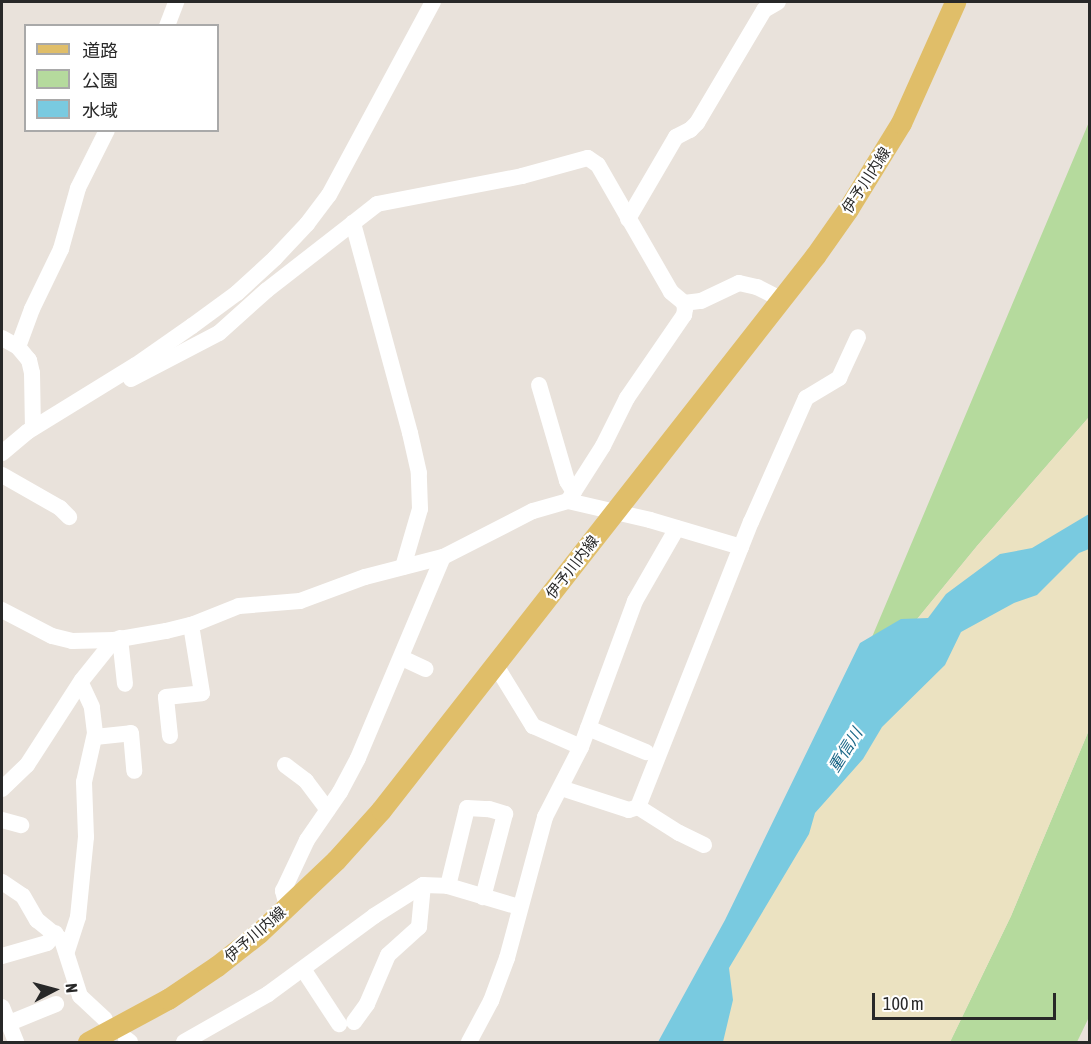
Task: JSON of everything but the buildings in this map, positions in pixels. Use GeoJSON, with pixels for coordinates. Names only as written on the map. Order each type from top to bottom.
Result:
{"type":"FeatureCollection","features":[{"type":"Feature","properties":{"kind":"main road","name":"伊予川内線"},"geometry":{"type":"LineString","coordinates":[[88,1042],[168,999],[217,966],[287,906],[357,837],[616,511],[779,298],[815,255],[879,161],[918,89],[955,2]]}},
{"type":"Feature","properties":{"kind":"street"},"geometry":{"type":"LineString","coordinates":[[168,24],[176,2]]}},
{"type":"Feature","properties":{"kind":"street"},"geometry":{"type":"LineString","coordinates":[[2,453],[33,428],[136,365],[237,293],[308,224],[335,184],[433,2]]}},
{"type":"Feature","properties":{"kind":"street"},"geometry":{"type":"LineString","coordinates":[[628,219],[676,137],[690,130],[697,123],[764,10],[778,2]]}},
{"type":"Feature","properties":{"kind":"street"},"geometry":{"type":"LineString","coordinates":[[18,347],[32,309],[61,249],[78,188],[106,132]]}},
{"type":"Feature","properties":{"kind":"street"},"geometry":{"type":"LineString","coordinates":[[90,394],[104,393],[219,333],[267,290],[377,204],[391,199],[522,176],[588,158],[598,165],[671,292],[684,303],[701,301],[739,283],[757,287],[779,298]]}},
{"type":"Feature","properties":{"kind":"street"},"geometry":{"type":"LineString","coordinates":[[352,223],[419,473],[420,509],[404,567]]}},
{"type":"Feature","properties":{"kind":"street"},"geometry":{"type":"LineString","coordinates":[[2,610],[52,636],[72,641],[117,639],[191,625],[239,606],[300,601],[404,567],[443,557],[533,511],[571,496],[603,446],[627,398],[684,315],[684,303]]}},
{"type":"Feature","properties":{"kind":"street"},"geometry":{"type":"LineString","coordinates":[[561,788],[629,810],[638,807],[741,547],[806,398],[839,378],[858,337]]}},
{"type":"Feature","properties":{"kind":"street"},"geometry":{"type":"LineString","coordinates":[[2,338],[18,347],[29,360],[33,373],[33,428]]}},
{"type":"Feature","properties":{"kind":"street"},"geometry":{"type":"LineString","coordinates":[[539,385],[571,496]]}},
{"type":"Feature","properties":{"kind":"street"},"geometry":{"type":"LineString","coordinates":[[2,475],[60,508],[69,517]]}},
{"type":"Feature","properties":{"kind":"street"},"geometry":{"type":"LineString","coordinates":[[571,496],[741,547]]}},
{"type":"Feature","properties":{"kind":"street"},"geometry":{"type":"LineString","coordinates":[[469,1042],[491,1001],[507,958],[545,817],[581,747],[635,601],[677,528]]}},
{"type":"Feature","properties":{"kind":"street"},"geometry":{"type":"LineString","coordinates":[[287,906],[283,891],[307,840],[328,810],[358,758],[443,557]]}},
{"type":"Feature","properties":{"kind":"street"},"geometry":{"type":"LineString","coordinates":[[170,736],[166,697],[202,693],[191,625]]}},
{"type":"Feature","properties":{"kind":"street"},"geometry":{"type":"LineString","coordinates":[[2,789],[27,765],[81,683],[117,639]]}},
{"type":"Feature","properties":{"kind":"street"},"geometry":{"type":"LineString","coordinates":[[117,639],[124,684]]}},
{"type":"Feature","properties":{"kind":"street"},"geometry":{"type":"LineString","coordinates":[[402,658],[426,669]]}},
{"type":"Feature","properties":{"kind":"street"},"geometry":{"type":"LineString","coordinates":[[495,664],[533,726],[581,747]]}},
{"type":"Feature","properties":{"kind":"street"},"geometry":{"type":"LineString","coordinates":[[67,951],[78,917],[86,837],[83,789],[95,737],[92,707],[81,683]]}},
{"type":"Feature","properties":{"kind":"street"},"geometry":{"type":"LineString","coordinates":[[588,728],[646,752]]}},
{"type":"Feature","properties":{"kind":"street"},"geometry":{"type":"LineString","coordinates":[[95,737],[131,733],[134,771]]}},
{"type":"Feature","properties":{"kind":"street"},"geometry":{"type":"LineString","coordinates":[[285,765],[306,781],[328,810]]}},
{"type":"Feature","properties":{"kind":"street"},"geometry":{"type":"LineString","coordinates":[[638,807],[679,833],[704,844]]}},
{"type":"Feature","properties":{"kind":"street"},"geometry":{"type":"LineString","coordinates":[[448,886],[467,808],[489,809],[505,814],[483,897]]}},
{"type":"Feature","properties":{"kind":"street"},"geometry":{"type":"LineString","coordinates":[[2,820],[21,825]]}},
{"type":"Feature","properties":{"kind":"street"},"geometry":{"type":"LineString","coordinates":[[2,882],[23,896],[37,920],[56,933],[67,951],[70,970],[80,996],[105,1019]]}},
{"type":"Feature","properties":{"kind":"street"},"geometry":{"type":"LineString","coordinates":[[184,1042],[268,994],[374,916],[423,885],[448,886],[519,907]]}},
{"type":"Feature","properties":{"kind":"street"},"geometry":{"type":"LineString","coordinates":[[303,969],[347,1023],[367,1004],[388,955],[419,927],[423,885]]}},
{"type":"Feature","properties":{"kind":"street"},"geometry":{"type":"LineString","coordinates":[[2,956],[47,943],[56,933]]}},
{"type":"Feature","properties":{"kind":"street"},"geometry":{"type":"LineString","coordinates":[[7,1024],[56,1004]]}},
{"type":"Feature","properties":{"kind":"street"},"geometry":{"type":"LineString","coordinates":[[2,1007],[16,1042]]}},
{"type":"Feature","properties":{"kind":"green space"},"geometry":{"type":"Polygon","coordinates":[[[1089,122],[1089,417],[977,546],[840,713],[1089,122]]]}},
{"type":"Feature","properties":{"kind":"green space"},"geometry":{"type":"Polygon","coordinates":[[[1089,730],[1090,1015],[1077,1042],[950,1042],[1011,916],[1089,730]]]}},
{"type":"Feature","properties":{"kind":"sand"},"geometry":{"type":"Polygon","coordinates":[[[1089,417],[1089,730],[1011,916],[950,1042],[674,1042],[840,713],[977,546],[1089,417]]]}},
{"type":"Feature","properties":{"kind":"water","name":"重信川"},"geometry":{"type":"Polygon","coordinates":[[[1089,514],[1089,549],[1079,553],[1037,595],[1014,603],[961,632],[945,665],[882,727],[863,759],[815,813],[809,834],[729,968],[733,1000],[723,1042],[658,1042],[725,920],[860,643],[901,619],[928,618],[946,594],[1000,554],[1032,548],[1089,514]]]}}]}
